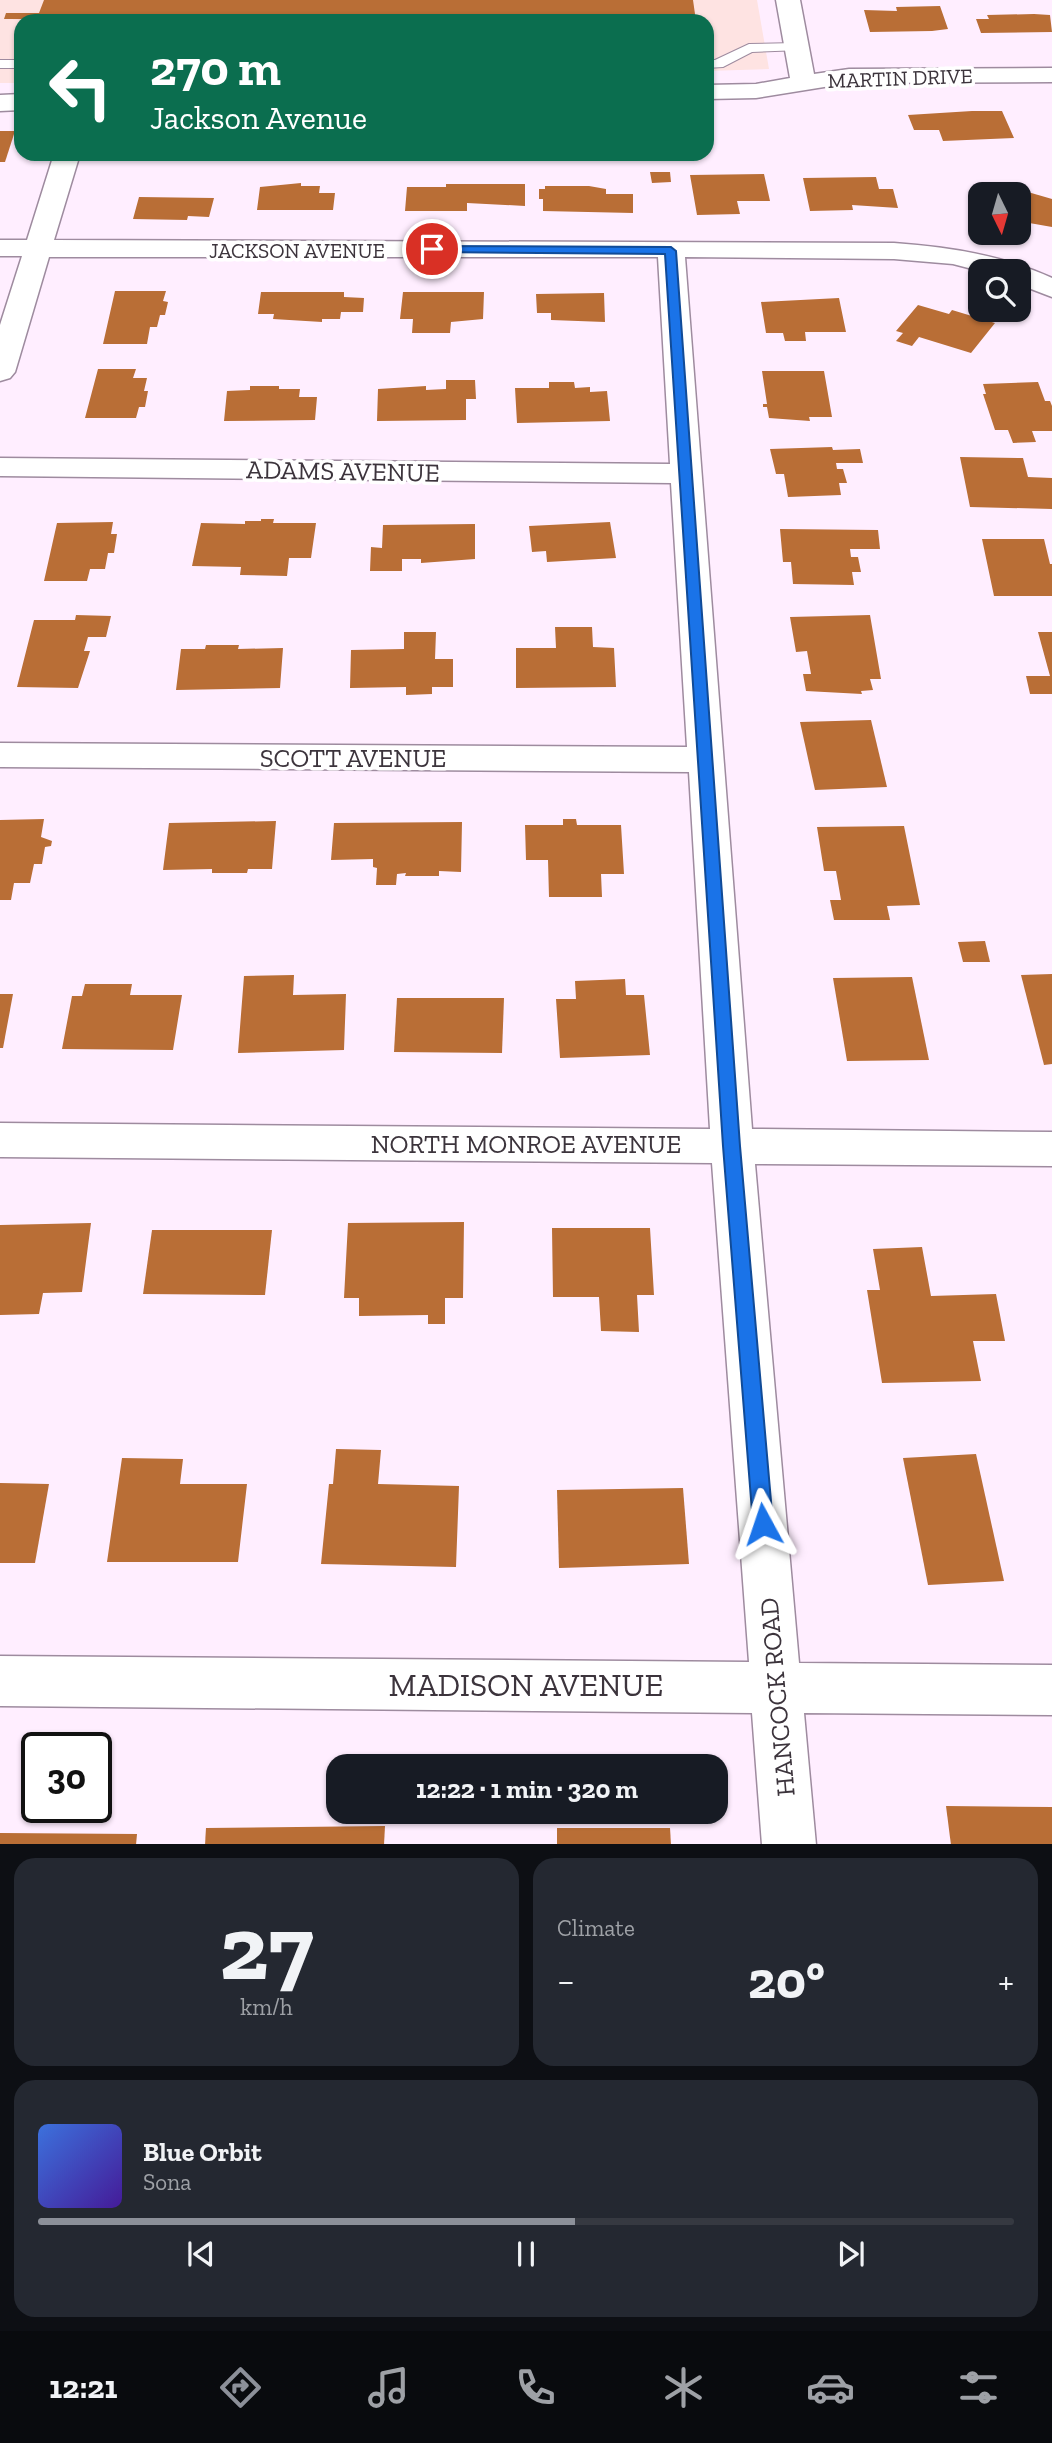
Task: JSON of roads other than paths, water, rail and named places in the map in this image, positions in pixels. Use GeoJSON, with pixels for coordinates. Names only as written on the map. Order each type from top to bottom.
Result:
{"type":"FeatureCollection","features":[{"type":"Feature","properties":{"kind":"street"},"geometry":{"type":"LineString","coordinates":[[788,0],[803,83]]}},
{"type":"Feature","properties":{"kind":"street","name":"MARTIN DRIVE"},"geometry":{"type":"LineString","coordinates":[[714,92],[756,91],[849,76],[1052,75]]}},
{"type":"Feature","properties":{"kind":"street"},"geometry":{"type":"LineString","coordinates":[[0,372],[65,161]]}},
{"type":"Feature","properties":{"kind":"street","name":"JACKSON AVENUE"},"geometry":{"type":"LineString","coordinates":[[0,248],[894,251],[968,260]]}},
{"type":"Feature","properties":{"kind":"street","name":"HANCOCK ROAD"},"geometry":{"type":"LineString","coordinates":[[671,251],[732,1146],[789,1844]]}},
{"type":"Feature","properties":{"kind":"street"},"geometry":{"type":"LineString","coordinates":[[1031,279],[1052,289]]}},
{"type":"Feature","properties":{"kind":"street","name":"ADAMS AVENUE"},"geometry":{"type":"LineString","coordinates":[[0,467],[686,474]]}},
{"type":"Feature","properties":{"kind":"street","name":"SCOTT AVENUE"},"geometry":{"type":"LineString","coordinates":[[0,755],[706,760]]}},
{"type":"Feature","properties":{"kind":"street","name":"NORTH MONROE AVENUE"},"geometry":{"type":"LineString","coordinates":[[0,1140],[1052,1149]]}},
{"type":"Feature","properties":{"kind":"street","name":"MADISON AVENUE"},"geometry":{"type":"LineString","coordinates":[[0,1681],[1052,1690]]}},
{"type":"Feature","properties":{"kind":"lane"},"geometry":{"type":"LineString","coordinates":[[714,64],[749,48],[796,47]]}}]}
